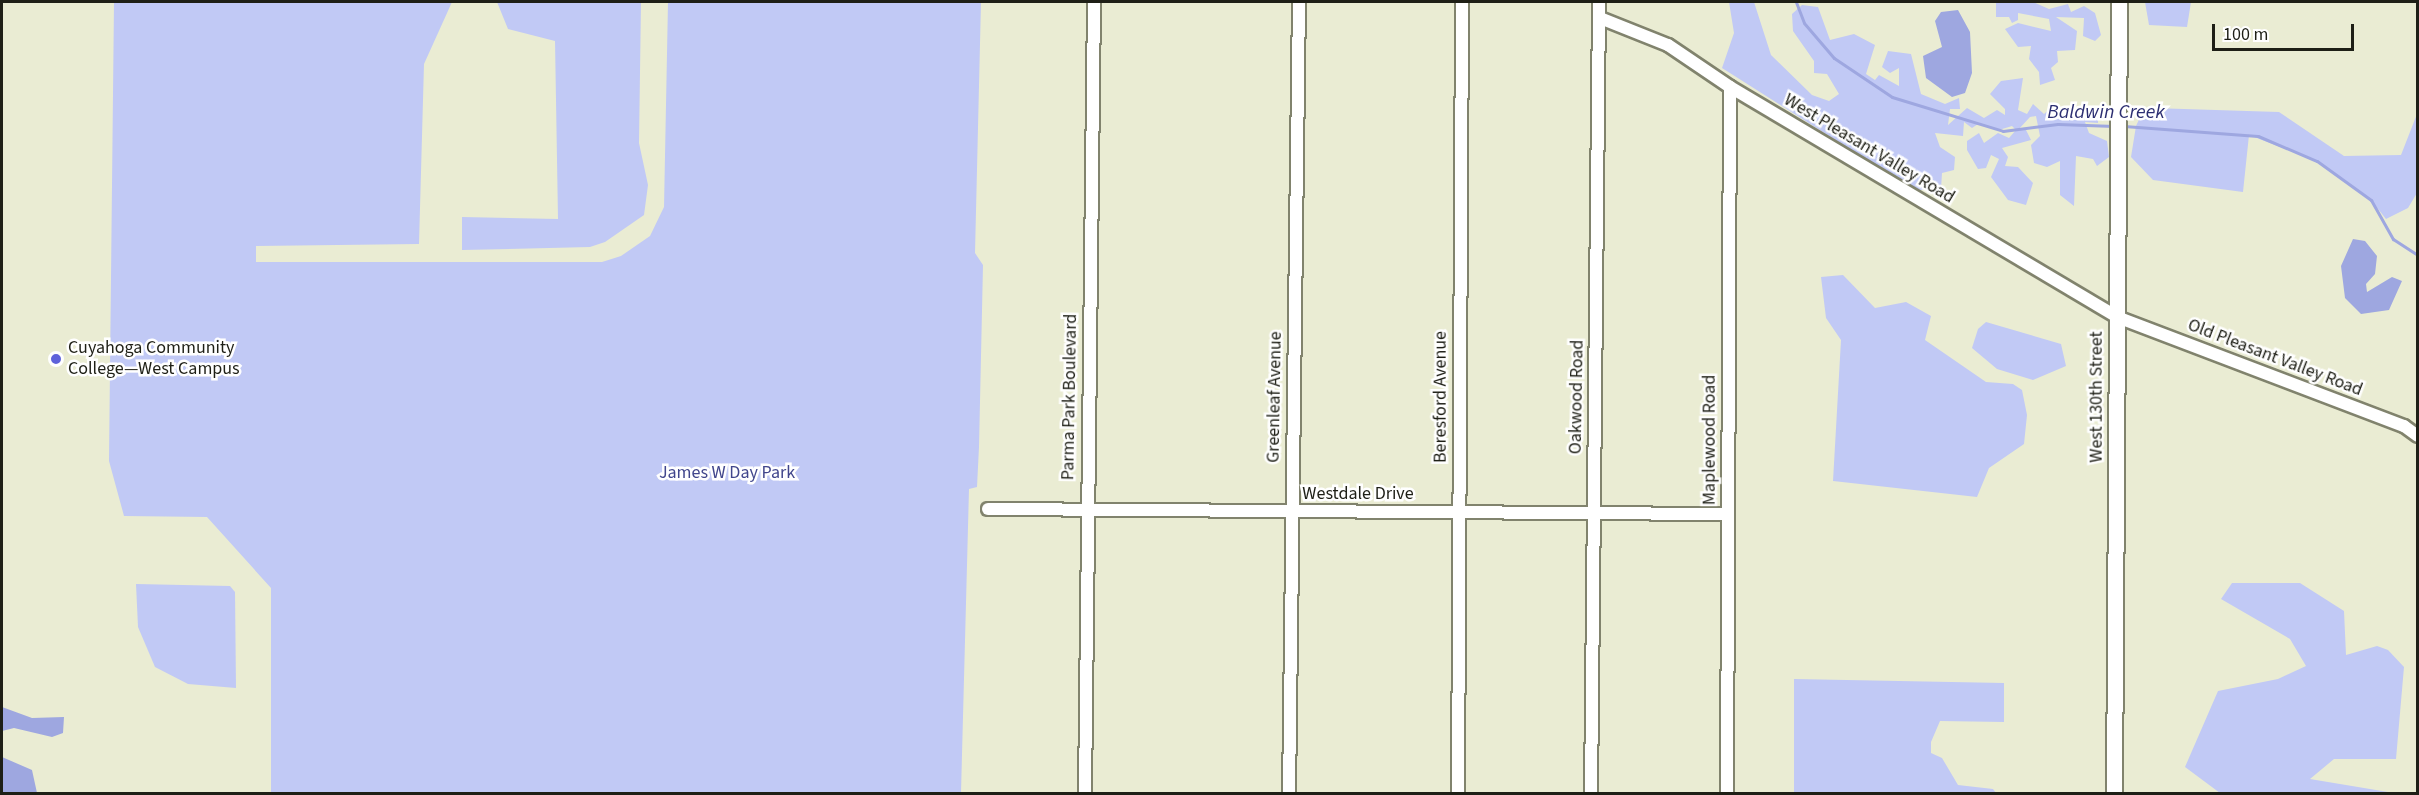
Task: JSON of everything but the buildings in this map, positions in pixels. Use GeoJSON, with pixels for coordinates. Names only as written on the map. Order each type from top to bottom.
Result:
{"type":"FeatureCollection","features":[{"type":"Feature","properties":{"kind":"main road","name":"West 130th Street"},"geometry":{"type":"LineString","coordinates":[[2114,794],[2119,2]]}},
{"type":"Feature","properties":{"kind":"street","name":"Parma Park Boulevard"},"geometry":{"type":"LineString","coordinates":[[1085,794],[1086,512],[1094,2]]}},
{"type":"Feature","properties":{"kind":"street","name":"Greenleaf Avenue"},"geometry":{"type":"LineString","coordinates":[[1288,794],[1299,2]]}},
{"type":"Feature","properties":{"kind":"street","name":"Beresford Avenue"},"geometry":{"type":"LineString","coordinates":[[1458,794],[1462,2]]}},
{"type":"Feature","properties":{"kind":"street","name":"Oakwood Road"},"geometry":{"type":"LineString","coordinates":[[1591,794],[1599,2]]}},
{"type":"Feature","properties":{"kind":"street","name":"West Pleasant Valley Road"},"geometry":{"type":"LineString","coordinates":[[1600,18],[1668,45],[1730,87],[2117,317]]}},
{"type":"Feature","properties":{"kind":"street","name":"Maplewood Road"},"geometry":{"type":"LineString","coordinates":[[1726,794],[1730,87]]}},
{"type":"Feature","properties":{"kind":"street","name":"Old Pleasant Valley Road"},"geometry":{"type":"LineString","coordinates":[[2117,317],[2404,426],[2418,436]]}},
{"type":"Feature","properties":{"kind":"street","name":"Westdale Drive"},"geometry":{"type":"LineString","coordinates":[[988,509],[1086,512],[1594,511],[1728,514]]}},
{"type":"Feature","properties":{"kind":"green space","name":"James W Day Park"},"geometry":{"type":"Polygon","coordinates":[[[114,2],[452,2],[424,64],[419,244],[256,246],[256,262],[602,262],[621,256],[650,236],[664,207],[668,2],[981,2],[975,253],[983,265],[979,447],[977,487],[969,489],[961,793],[271,793],[271,588],[207,517],[124,516],[109,461],[114,2]]]}},
{"type":"Feature","properties":{"kind":"green space"},"geometry":{"type":"Polygon","coordinates":[[[497,2],[641,2],[639,143],[648,185],[644,215],[605,242],[590,247],[462,250],[462,217],[558,219],[555,41],[508,29],[497,2]]]}},
{"type":"Feature","properties":{"kind":"green space"},"geometry":{"type":"Polygon","coordinates":[[[1729,2],[1754,2],[1771,55],[1812,95],[1829,101],[1839,94],[1827,74],[1814,73],[1814,61],[1793,31],[1792,14],[1802,5],[1818,7],[1830,40],[1854,34],[1875,45],[1866,74],[1875,80],[1879,75],[1899,86],[1899,68],[1890,73],[1882,67],[1888,51],[1911,54],[1921,94],[1945,104],[1959,98],[1960,109],[1950,109],[1948,125],[1967,108],[1984,118],[1997,110],[2005,115],[2005,109],[1990,94],[2001,81],[2023,78],[2018,110],[2027,114],[2033,104],[2044,114],[2054,105],[2063,115],[2098,112],[2098,123],[2085,122],[2089,133],[2107,141],[2109,157],[2097,166],[2093,159],[2076,156],[2074,206],[2060,195],[2060,161],[2047,167],[2034,163],[2031,145],[2040,136],[2036,116],[2030,117],[2018,130],[2026,130],[2031,140],[2002,148],[2008,157],[2005,166],[2018,167],[2033,183],[2026,205],[2008,200],[1991,177],[1999,159],[1991,155],[1986,168],[1978,169],[1967,150],[1967,141],[1979,133],[1984,143],[1998,133],[2009,138],[2016,130],[2012,126],[1999,130],[1978,124],[1972,128],[1964,122],[1963,136],[1935,133],[1940,147],[1955,157],[1954,170],[1942,173],[1941,189],[1914,190],[1722,68],[1734,33],[1729,2]]]}},
{"type":"Feature","properties":{"kind":"green space"},"geometry":{"type":"Polygon","coordinates":[[[1996,2],[2033,2],[2049,9],[2068,4],[2071,12],[2084,6],[2095,13],[2101,35],[2095,41],[2083,36],[2084,18],[2056,17],[2077,31],[2075,50],[2057,51],[2058,62],[2051,68],[2055,80],[2040,85],[2039,72],[2029,59],[2031,46],[2018,47],[2005,29],[2018,23],[2051,31],[2049,19],[2018,13],[2018,20],[2012,23],[2009,17],[1996,17],[1996,2]]]}},
{"type":"Feature","properties":{"kind":"green space"},"geometry":{"type":"Polygon","coordinates":[[[2145,2],[2191,2],[2187,27],[2149,25],[2145,2]]]}},
{"type":"Feature","properties":{"kind":"green space"},"geometry":{"type":"Polygon","coordinates":[[[2152,108],[2279,112],[2344,156],[2401,155],[2417,114],[2417,193],[2408,208],[2386,219],[2371,200],[2317,161],[2249,135],[2243,192],[2153,180],[2131,157],[2136,126],[2142,113],[2152,108]]]}},
{"type":"Feature","properties":{"kind":"green space"},"geometry":{"type":"Polygon","coordinates":[[[1843,275],[1875,308],[1906,302],[1931,316],[1925,340],[1986,382],[2013,384],[2022,390],[2027,415],[2024,444],[1989,468],[1977,497],[1833,481],[1841,340],[1826,318],[1821,277],[1843,275]]]}},
{"type":"Feature","properties":{"kind":"green space"},"geometry":{"type":"Polygon","coordinates":[[[1986,322],[2061,344],[2066,366],[2033,380],[1997,369],[1972,348],[1978,329],[1986,322]]]}},
{"type":"Feature","properties":{"kind":"green space"},"geometry":{"type":"Polygon","coordinates":[[[2232,583],[2300,583],[2344,611],[2346,655],[2377,646],[2388,650],[2404,667],[2396,759],[2334,759],[2310,779],[2394,793],[2220,793],[2185,767],[2218,691],[2278,679],[2306,666],[2290,639],[2221,599],[2232,583]]]}},
{"type":"Feature","properties":{"kind":"green space"},"geometry":{"type":"Polygon","coordinates":[[[136,584],[230,586],[235,592],[236,688],[188,684],[155,667],[138,627],[136,584]]]}},
{"type":"Feature","properties":{"kind":"green space"},"geometry":{"type":"Polygon","coordinates":[[[1794,679],[2004,683],[2004,722],[1940,721],[1931,742],[1931,753],[1942,758],[1958,785],[1993,789],[1996,793],[1794,793],[1794,679]]]}},
{"type":"Feature","properties":{"kind":"shaded area"},"geometry":{"type":"Polygon","coordinates":[[[1958,10],[1970,32],[1972,73],[1965,93],[1952,97],[1926,78],[1923,56],[1942,47],[1935,21],[1941,12],[1958,10]]]}},
{"type":"Feature","properties":{"kind":"shaded area"},"geometry":{"type":"Polygon","coordinates":[[[2353,239],[2365,241],[2377,256],[2375,274],[2366,284],[2367,292],[2392,277],[2402,281],[2389,310],[2361,314],[2345,298],[2341,266],[2353,239]]]}},
{"type":"Feature","properties":{"kind":"shaded area"},"geometry":{"type":"Polygon","coordinates":[[[2,707],[32,718],[64,717],[63,733],[52,737],[14,728],[2,731],[2,707]]]}},
{"type":"Feature","properties":{"kind":"shaded area"},"geometry":{"type":"Polygon","coordinates":[[[2,757],[32,770],[37,793],[2,793],[2,757]]]}},
{"type":"Feature","properties":{"kind":"waterway","name":"Baldwin Creek"},"geometry":{"type":"LineString","coordinates":[[1796,2],[1804,23],[1834,58],[1892,97],[2003,131],[2058,124],[2114,126]]}},
{"type":"Feature","properties":{"kind":"waterway","name":"Baldwin Creek"},"geometry":{"type":"LineString","coordinates":[[2124,126],[2258,136],[2317,161],[2371,200],[2393,239],[2418,255]]}},
{"type":"Feature","properties":{"kind":"place","name":"Cuyahoga Community College—West Campus"},"geometry":{"type":"Point","coordinates":[56,359]}}]}
